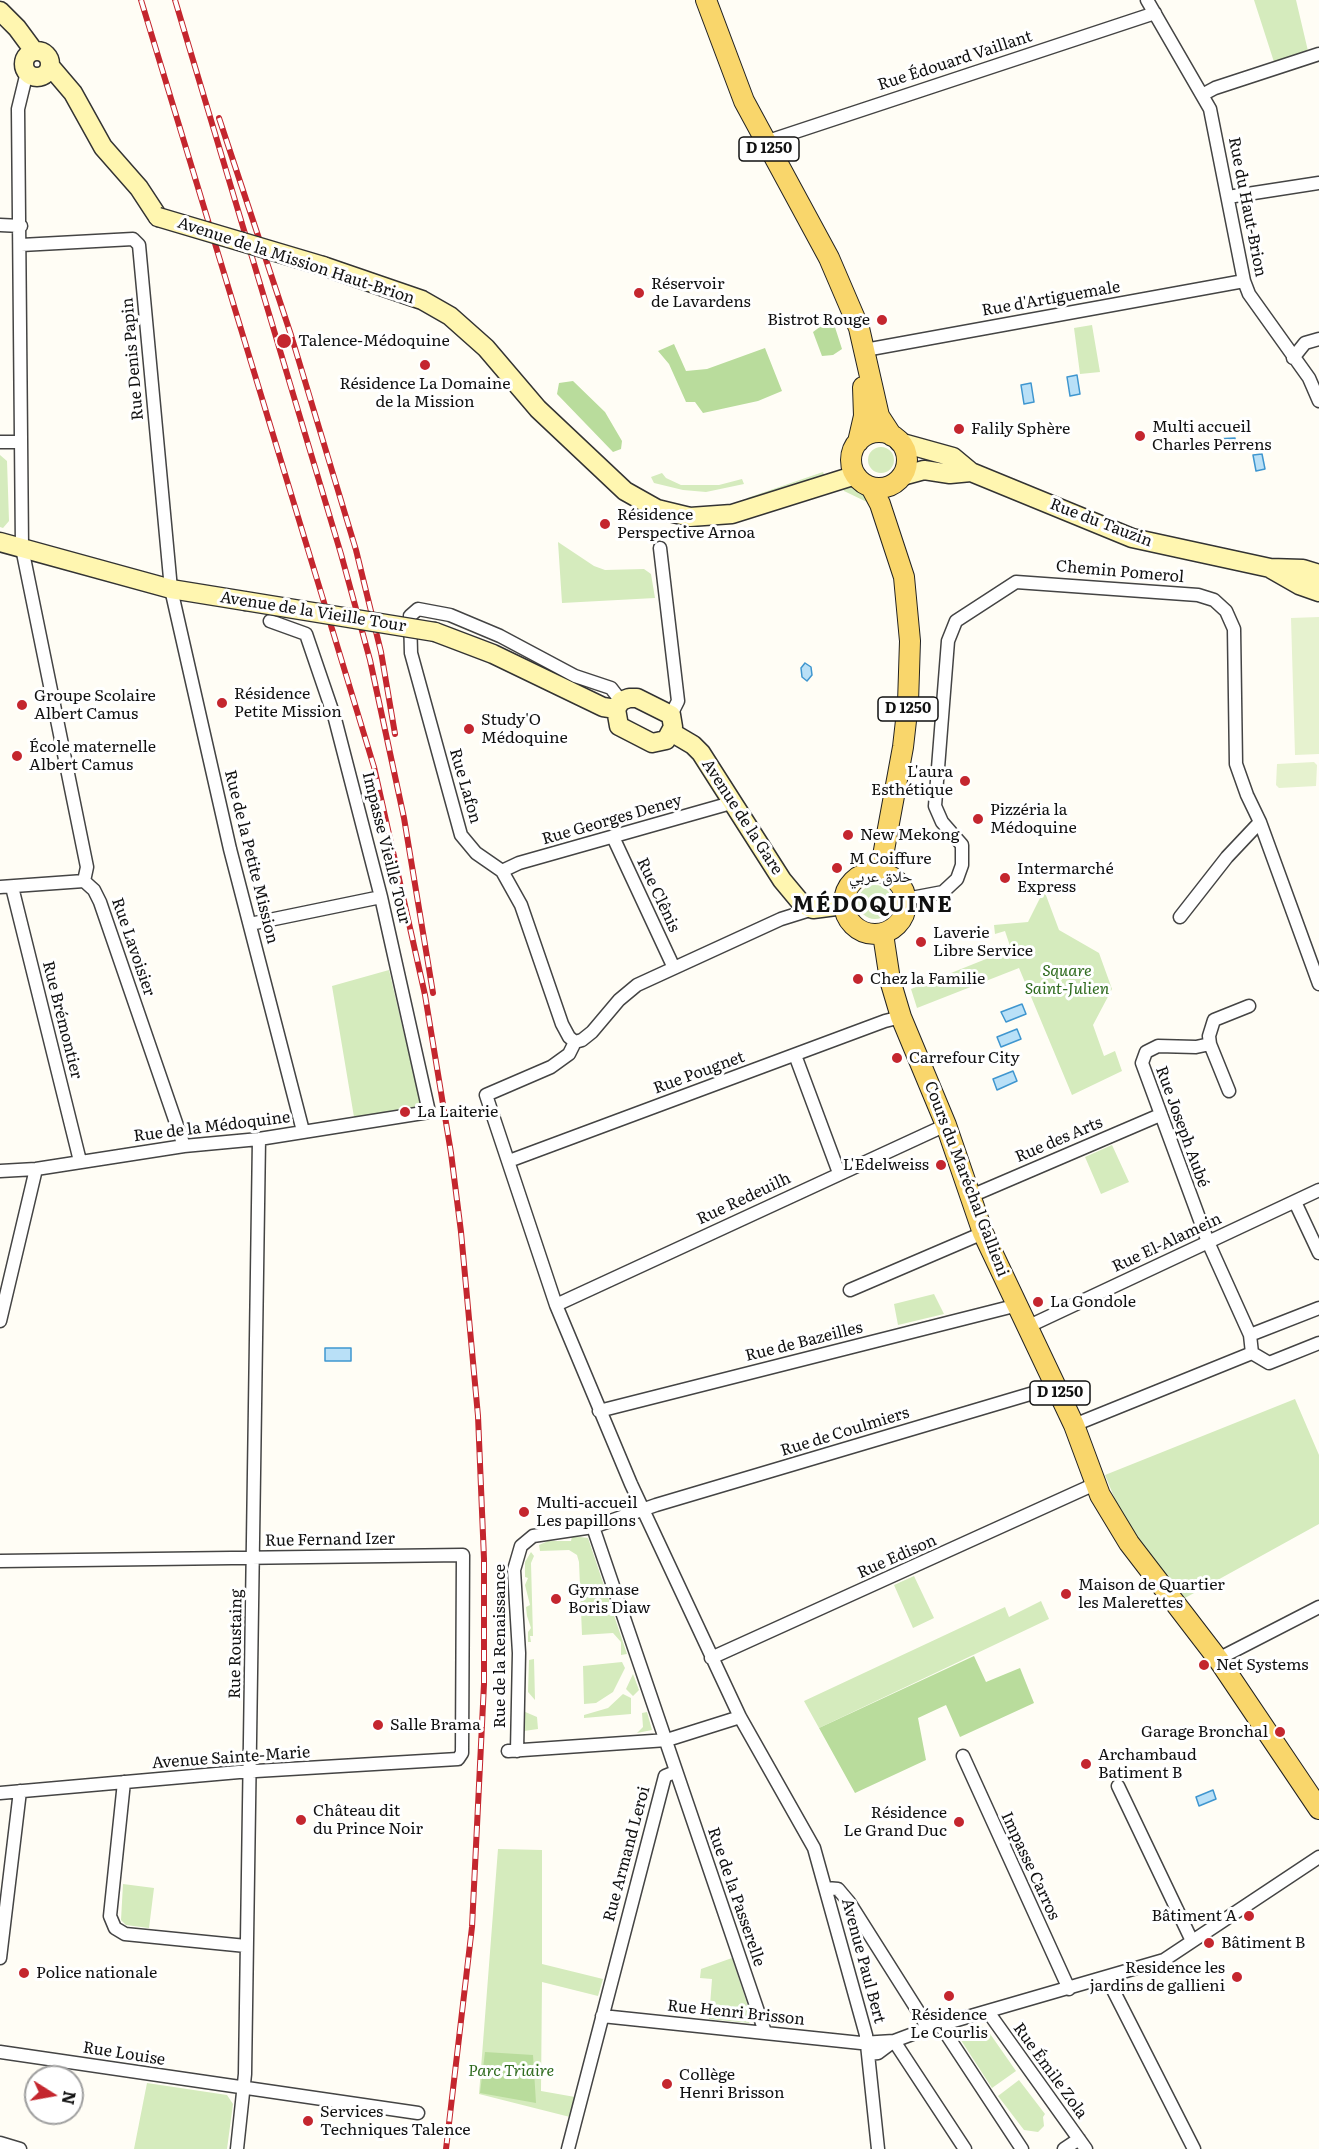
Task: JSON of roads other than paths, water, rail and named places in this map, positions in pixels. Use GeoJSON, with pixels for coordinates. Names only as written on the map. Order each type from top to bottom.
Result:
{"type":"FeatureCollection","features":[{"type":"Feature","properties":{"kind":"main road","name":"D 1250"},"geometry":{"type":"LineString","coordinates":[[706,0],[744,101],[817,234],[859,328],[879,416],[896,439]]}},
{"type":"Feature","properties":{"kind":"main road","name":"D 1250"},"geometry":{"type":"LineString","coordinates":[[843,293],[862,381],[864,416],[858,442]]}},
{"type":"Feature","properties":{"kind":"main road"},"geometry":{"type":"LineString","coordinates":[[874,433],[896,439],[906,454],[900,478],[889,486],[863,481],[852,456],[858,442],[874,433]]}},
{"type":"Feature","properties":{"kind":"main road","name":"D 1250"},"geometry":{"type":"LineString","coordinates":[[894,544],[897,527],[892,493],[900,478]]}},
{"type":"Feature","properties":{"kind":"main road","name":"D 1250"},"geometry":{"type":"LineString","coordinates":[[863,481],[894,544],[904,577],[908,608],[908,703],[903,747],[880,872]]}},
{"type":"Feature","properties":{"kind":"main road"},"geometry":{"type":"LineString","coordinates":[[880,872],[897,881],[906,899],[904,917],[891,931],[883,934],[861,932],[847,916],[844,905],[854,880],[862,875],[880,872]]}},
{"type":"Feature","properties":{"kind":"main road","name":"Cours du Maréchal Gallieni"},"geometry":{"type":"LineString","coordinates":[[883,934],[890,980],[901,1017],[946,1125],[983,1233],[1057,1386],[1095,1484],[1134,1550],[1218,1659],[1319,1809]]}},
{"type":"Feature","properties":{"kind":"street","name":"Rue du Haut-Brion"},"geometry":{"type":"LineString","coordinates":[[1147,0],[1202,95],[1214,124],[1244,281],[1249,294],[1309,378],[1319,401]]}},
{"type":"Feature","properties":{"kind":"street","name":"Avenue de la Mission Haut-Brion"},"geometry":{"type":"LineString","coordinates":[[0,11],[18,28],[34,51],[48,56],[50,66],[73,93],[104,147],[139,188],[158,217],[323,266],[422,300],[450,316],[486,348],[538,409],[625,491],[657,509],[690,517],[732,514],[863,481]]}},
{"type":"Feature","properties":{"kind":"street","name":"Rue Édouard Vaillant"},"geometry":{"type":"LineString","coordinates":[[765,142],[1155,13]]}},
{"type":"Feature","properties":{"kind":"street"},"geometry":{"type":"LineString","coordinates":[[6,887],[84,881],[87,867],[22,548],[21,226],[18,109],[27,72],[25,60],[34,51]]}},
{"type":"Feature","properties":{"kind":"street"},"geometry":{"type":"LineString","coordinates":[[1202,95],[1215,88],[1319,54]]}},
{"type":"Feature","properties":{"kind":"street"},"geometry":{"type":"LineString","coordinates":[[27,72],[39,77],[46,74],[50,66]]}},
{"type":"Feature","properties":{"kind":"street"},"geometry":{"type":"LineString","coordinates":[[1228,197],[1319,183]]}},
{"type":"Feature","properties":{"kind":"street"},"geometry":{"type":"LineString","coordinates":[[0,225],[21,226]]}},
{"type":"Feature","properties":{"kind":"street","name":"Rue Denis Papin"},"geometry":{"type":"LineString","coordinates":[[21,244],[133,239],[139,245],[171,589]]}},
{"type":"Feature","properties":{"kind":"street","name":"Rue d'Artiguemale"},"geometry":{"type":"LineString","coordinates":[[865,350],[1244,281]]}},
{"type":"Feature","properties":{"kind":"street"},"geometry":{"type":"LineString","coordinates":[[1293,357],[1305,343],[1319,339]]}},
{"type":"Feature","properties":{"kind":"street","name":"Rue du Tauzin"},"geometry":{"type":"LineString","coordinates":[[896,439],[953,457],[971,472],[1132,538],[1270,568],[1303,569],[1319,574]]}},
{"type":"Feature","properties":{"kind":"street"},"geometry":{"type":"LineString","coordinates":[[0,442],[21,442]]}},
{"type":"Feature","properties":{"kind":"street","name":"Rue du Tauzin"},"geometry":{"type":"LineString","coordinates":[[900,478],[924,470],[950,474],[971,472]]}},
{"type":"Feature","properties":{"kind":"street","name":"Avenue de la Vieille Tour"},"geometry":{"type":"LineString","coordinates":[[0,542],[171,589],[435,632],[493,654],[603,707],[619,705]]}},
{"type":"Feature","properties":{"kind":"street"},"geometry":{"type":"LineString","coordinates":[[619,705],[619,726],[652,743],[666,740],[678,701],[660,548]]}},
{"type":"Feature","properties":{"kind":"street","name":"Rue du Tauzin"},"geometry":{"type":"LineString","coordinates":[[1270,568],[1299,585],[1319,592]]}},
{"type":"Feature","properties":{"kind":"street","name":"Chemin Pomerol"},"geometry":{"type":"LineString","coordinates":[[906,899],[943,892],[957,879],[962,865],[962,845],[942,822],[935,806],[950,631],[969,610],[1016,582],[1198,595],[1214,600],[1226,611],[1234,629],[1236,764],[1260,822],[1319,984]]}},
{"type":"Feature","properties":{"kind":"street","name":"Rue de la Petite Mission"},"geometry":{"type":"LineString","coordinates":[[171,589],[230,849],[303,1131]]}},
{"type":"Feature","properties":{"kind":"street","name":"Rue Lafon"},"geometry":{"type":"LineString","coordinates":[[575,1042],[569,1037],[562,1024],[521,905],[502,871],[476,853],[461,835],[411,653],[410,616],[418,609],[450,615],[500,636],[575,676],[611,688],[619,705]]}},
{"type":"Feature","properties":{"kind":"street","name":"Impasse Vieille Tour"},"geometry":{"type":"LineString","coordinates":[[270,621],[306,634],[348,765],[381,897],[429,1112]]}},
{"type":"Feature","properties":{"kind":"street","name":"Avenue de la Gare"},"geometry":{"type":"LineString","coordinates":[[619,705],[637,698],[671,723],[681,736],[701,753],[795,897],[802,904],[813,909]]}},
{"type":"Feature","properties":{"kind":"street","name":"Rue Georges Deney"},"geometry":{"type":"LineString","coordinates":[[502,871],[519,863],[731,802]]}},
{"type":"Feature","properties":{"kind":"street"},"geometry":{"type":"LineString","coordinates":[[1180,917],[1227,857],[1260,822]]}},
{"type":"Feature","properties":{"kind":"street","name":"Rue Clênis"},"geometry":{"type":"LineString","coordinates":[[613,837],[674,968]]}},
{"type":"Feature","properties":{"kind":"street","name":"Rue Lavoisier"},"geometry":{"type":"LineString","coordinates":[[84,881],[94,890],[100,902],[184,1146]]}},
{"type":"Feature","properties":{"kind":"street","name":"Rue Brémontier"},"geometry":{"type":"LineString","coordinates":[[6,887],[80,1161]]}},
{"type":"Feature","properties":{"kind":"street"},"geometry":{"type":"LineString","coordinates":[[250,924],[381,897]]}},
{"type":"Feature","properties":{"kind":"street"},"geometry":{"type":"LineString","coordinates":[[575,1042],[582,1040],[592,1032],[619,1000],[637,984],[781,919],[813,909],[844,905]]}},
{"type":"Feature","properties":{"kind":"street"},"geometry":{"type":"LineString","coordinates":[[1229,1091],[1210,1044],[1214,1020],[1249,1006]]}},
{"type":"Feature","properties":{"kind":"street","name":"Rue Pougnet"},"geometry":{"type":"LineString","coordinates":[[509,1161],[885,1020],[901,1017]]}},
{"type":"Feature","properties":{"kind":"street","name":"Avenue Paul Bert"},"geometry":{"type":"LineString","coordinates":[[575,1042],[569,1054],[551,1067],[486,1095],[556,1305],[599,1411],[740,1717],[814,1848],[867,2048],[878,2149]]}},
{"type":"Feature","properties":{"kind":"street","name":"Rue Joseph Aubé"},"geometry":{"type":"LineString","coordinates":[[1210,1044],[1196,1047],[1158,1046],[1146,1052],[1142,1063],[1208,1242],[1250,1335],[1252,1353]]}},
{"type":"Feature","properties":{"kind":"street"},"geometry":{"type":"LineString","coordinates":[[795,1055],[839,1173]]}},
{"type":"Feature","properties":{"kind":"street","name":"Rue de la Médoquine"},"geometry":{"type":"LineString","coordinates":[[0,1171],[36,1169],[429,1112]]}},
{"type":"Feature","properties":{"kind":"street","name":"Rue des Arts"},"geometry":{"type":"LineString","coordinates":[[971,1196],[1160,1115]]}},
{"type":"Feature","properties":{"kind":"street","name":"Rue Redeuilh"},"geometry":{"type":"LineString","coordinates":[[556,1305],[946,1125]]}},
{"type":"Feature","properties":{"kind":"street","name":"Rue Roustaing"},"geometry":{"type":"LineString","coordinates":[[237,2149],[244,2089],[259,1138]]}},
{"type":"Feature","properties":{"kind":"street"},"geometry":{"type":"LineString","coordinates":[[0,1322],[36,1169]]}},
{"type":"Feature","properties":{"kind":"street","name":"Rue El-Alamein"},"geometry":{"type":"LineString","coordinates":[[1029,1326],[1319,1190]]}},
{"type":"Feature","properties":{"kind":"street"},"geometry":{"type":"LineString","coordinates":[[1295,1202],[1319,1253]]}},
{"type":"Feature","properties":{"kind":"street"},"geometry":{"type":"LineString","coordinates":[[850,1290],[983,1233]]}},
{"type":"Feature","properties":{"kind":"street","name":"Rue de Bazeilles"},"geometry":{"type":"LineString","coordinates":[[599,1411],[1018,1305]]}},
{"type":"Feature","properties":{"kind":"street"},"geometry":{"type":"LineString","coordinates":[[1250,1335],[1319,1308]]}},
{"type":"Feature","properties":{"kind":"street"},"geometry":{"type":"LineString","coordinates":[[1074,1425],[1252,1353],[1269,1363],[1319,1343]]}},
{"type":"Feature","properties":{"kind":"street","name":"Rue de Coulmiers"},"geometry":{"type":"LineString","coordinates":[[644,1510],[1057,1386]]}},
{"type":"Feature","properties":{"kind":"street","name":"Rue Edison"},"geometry":{"type":"LineString","coordinates":[[711,1658],[1095,1484]]}},
{"type":"Feature","properties":{"kind":"street"},"geometry":{"type":"LineString","coordinates":[[644,1510],[593,1527],[667,1740],[675,1772]]}},
{"type":"Feature","properties":{"kind":"street","name":"Rue de la Renaissance"},"geometry":{"type":"LineString","coordinates":[[593,1527],[541,1533],[526,1540],[517,1553],[514,1570],[519,1653],[513,1751],[667,1740]]}},
{"type":"Feature","properties":{"kind":"street","name":"Rue Fernand Izer"},"geometry":{"type":"LineString","coordinates":[[0,1561],[463,1555],[462,1753]]}},
{"type":"Feature","properties":{"kind":"street"},"geometry":{"type":"LineString","coordinates":[[1218,1659],[1319,1607]]}},
{"type":"Feature","properties":{"kind":"street"},"geometry":{"type":"LineString","coordinates":[[667,1740],[740,1717]]}},
{"type":"Feature","properties":{"kind":"street","name":"Avenue Sainte-Marie"},"geometry":{"type":"LineString","coordinates":[[0,1792],[250,1772],[446,1761],[458,1759],[462,1753]]}},
{"type":"Feature","properties":{"kind":"street","name":"Impasse Carros"},"geometry":{"type":"LineString","coordinates":[[963,1756],[1069,1989]]}},
{"type":"Feature","properties":{"kind":"street","name":"Rue Armand Leroi"},"geometry":{"type":"LineString","coordinates":[[568,2149],[665,1776],[675,1772]]}},
{"type":"Feature","properties":{"kind":"street","name":"Rue de la Passerelle"},"geometry":{"type":"LineString","coordinates":[[675,1772],[765,2032]]}},
{"type":"Feature","properties":{"kind":"street"},"geometry":{"type":"LineString","coordinates":[[124,1782],[110,1916],[115,1928],[125,1934],[246,1946]]}},
{"type":"Feature","properties":{"kind":"street"},"geometry":{"type":"LineString","coordinates":[[1118,1786],[1192,1941]]}},
{"type":"Feature","properties":{"kind":"street"},"geometry":{"type":"LineString","coordinates":[[0,1958],[3,1905],[20,1791]]}},
{"type":"Feature","properties":{"kind":"street"},"geometry":{"type":"LineString","coordinates":[[867,2048],[879,2053],[894,2041],[926,2029],[1164,1960],[1319,1857]]}},
{"type":"Feature","properties":{"kind":"street"},"geometry":{"type":"LineString","coordinates":[[826,1888],[838,1889],[849,1902],[923,2019],[926,2029]]}},
{"type":"Feature","properties":{"kind":"street"},"geometry":{"type":"LineString","coordinates":[[1107,1978],[1194,2149]]}},
{"type":"Feature","properties":{"kind":"street","name":"Rue Émile Zola"},"geometry":{"type":"LineString","coordinates":[[989,2011],[1083,2144]]}},
{"type":"Feature","properties":{"kind":"street","name":"Rue Henri Brisson"},"geometry":{"type":"LineString","coordinates":[[602,2016],[765,2032],[867,2048]]}},
{"type":"Feature","properties":{"kind":"street"},"geometry":{"type":"LineString","coordinates":[[941,2026],[1022,2149]]}},
{"type":"Feature","properties":{"kind":"street"},"geometry":{"type":"LineString","coordinates":[[894,2041],[965,2149]]}},
{"type":"Feature","properties":{"kind":"street","name":"Rue Louise"},"geometry":{"type":"LineString","coordinates":[[0,2052],[418,2113]]}},
{"type":"Feature","properties":{"kind":"street"},"geometry":{"type":"LineString","coordinates":[[0,2143],[20,2149]]}},
{"type":"Feature","properties":{"kind":"street"},"geometry":{"type":"LineString","coordinates":[[1064,2149],[1083,2144]]}},
{"type":"Feature","properties":{"kind":"water"},"geometry":{"type":"Polygon","coordinates":[[[1077,375],[1080,394],[1070,396],[1067,377],[1077,375]]]}},
{"type":"Feature","properties":{"kind":"water"},"geometry":{"type":"Polygon","coordinates":[[[1031,383],[1034,402],[1024,404],[1021,385],[1031,383]]]}},
{"type":"Feature","properties":{"kind":"water"},"geometry":{"type":"Polygon","coordinates":[[[1235,438],[1235,448],[1215,449],[1215,439],[1235,438]]]}},
{"type":"Feature","properties":{"kind":"water"},"geometry":{"type":"Polygon","coordinates":[[[1262,454],[1265,469],[1256,471],[1253,455],[1262,454]]]}},
{"type":"Feature","properties":{"kind":"water"},"geometry":{"type":"Polygon","coordinates":[[[805,663],[811,667],[812,675],[807,681],[802,677],[801,668],[805,663]]]}},
{"type":"Feature","properties":{"kind":"water"},"geometry":{"type":"Polygon","coordinates":[[[1022,1004],[1026,1014],[1006,1022],[1001,1012],[1022,1004]]]}},
{"type":"Feature","properties":{"kind":"water"},"geometry":{"type":"Polygon","coordinates":[[[1017,1029],[1021,1039],[1001,1047],[997,1037],[1017,1029]]]}},
{"type":"Feature","properties":{"kind":"water"},"geometry":{"type":"Polygon","coordinates":[[[1013,1071],[1017,1081],[997,1090],[993,1079],[1013,1071]]]}},
{"type":"Feature","properties":{"kind":"water"},"geometry":{"type":"Polygon","coordinates":[[[325,1348],[351,1348],[351,1361],[325,1361],[325,1348]]]}},
{"type":"Feature","properties":{"kind":"water"},"geometry":{"type":"Polygon","coordinates":[[[1213,1790],[1216,1799],[1199,1806],[1196,1797],[1213,1790]]]}},
{"type":"Feature","properties":{"kind":"railway"},"geometry":{"type":"LineString","coordinates":[[141,0],[374,767],[425,995],[451,1153],[461,1232],[478,1416],[484,1559],[484,1684],[472,1927],[446,2149]]}},
{"type":"Feature","properties":{"kind":"railway"},"geometry":{"type":"LineString","coordinates":[[175,0],[341,554],[370,660],[404,818],[433,993]]}},
{"type":"Feature","properties":{"kind":"railway"},"geometry":{"type":"LineString","coordinates":[[219,118],[291,335],[356,550],[381,652],[395,734]]}},
{"type":"Feature","properties":{"kind":"place","name":"Réservoir de Lavardens"},"geometry":{"type":"Point","coordinates":[639,293]}},
{"type":"Feature","properties":{"kind":"place","name":"Bistrot Rouge"},"geometry":{"type":"Point","coordinates":[882,320]}},
{"type":"Feature","properties":{"kind":"place","name":"Talence-Médoquine"},"geometry":{"type":"Point","coordinates":[284,341]}},
{"type":"Feature","properties":{"kind":"place","name":"Résidence La Domaine de la Mission"},"geometry":{"type":"Point","coordinates":[425,365]}},
{"type":"Feature","properties":{"kind":"place","name":"Falily Sphère"},"geometry":{"type":"Point","coordinates":[959,429]}},
{"type":"Feature","properties":{"kind":"place","name":"Multi accueil Charles Perrens"},"geometry":{"type":"Point","coordinates":[1140,436]}},
{"type":"Feature","properties":{"kind":"place","name":"Résidence Perspective Arnoa"},"geometry":{"type":"Point","coordinates":[605,524]}},
{"type":"Feature","properties":{"kind":"place","name":"Résidence Petite Mission"},"geometry":{"type":"Point","coordinates":[222,703]}},
{"type":"Feature","properties":{"kind":"place","name":"Groupe Scolaire Albert Camus"},"geometry":{"type":"Point","coordinates":[22,705]}},
{"type":"Feature","properties":{"kind":"place","name":"Study'O Médoquine"},"geometry":{"type":"Point","coordinates":[469,729]}},
{"type":"Feature","properties":{"kind":"place","name":"École maternelle Albert Camus"},"geometry":{"type":"Point","coordinates":[17,756]}},
{"type":"Feature","properties":{"kind":"place","name":"L'aura Esthétique"},"geometry":{"type":"Point","coordinates":[965,781]}},
{"type":"Feature","properties":{"kind":"place","name":"Pizzéria la Médoquine"},"geometry":{"type":"Point","coordinates":[978,819]}},
{"type":"Feature","properties":{"kind":"place","name":"New Mekong"},"geometry":{"type":"Point","coordinates":[848,835]}},
{"type":"Feature","properties":{"kind":"place","name":"M Coiffure حلاق عربي"},"geometry":{"type":"Point","coordinates":[837,868]}},
{"type":"Feature","properties":{"kind":"place","name":"Intermarché Express"},"geometry":{"type":"Point","coordinates":[1005,878]}},
{"type":"Feature","properties":{"kind":"place","name":"Laverie Libre Service"},"geometry":{"type":"Point","coordinates":[921,942]}},
{"type":"Feature","properties":{"kind":"place","name":"Chez la Familie"},"geometry":{"type":"Point","coordinates":[858,979]}},
{"type":"Feature","properties":{"kind":"place","name":"Carrefour City"},"geometry":{"type":"Point","coordinates":[897,1058]}},
{"type":"Feature","properties":{"kind":"place","name":"La Laiterie"},"geometry":{"type":"Point","coordinates":[405,1112]}},
{"type":"Feature","properties":{"kind":"place","name":"L'Edelweiss"},"geometry":{"type":"Point","coordinates":[941,1165]}},
{"type":"Feature","properties":{"kind":"place","name":"La Gondole"},"geometry":{"type":"Point","coordinates":[1038,1302]}},
{"type":"Feature","properties":{"kind":"place","name":"Multi-accueil Les papillons"},"geometry":{"type":"Point","coordinates":[524,1512]}},
{"type":"Feature","properties":{"kind":"place","name":"Maison de Quartier les Malerettes"},"geometry":{"type":"Point","coordinates":[1066,1594]}},
{"type":"Feature","properties":{"kind":"place","name":"Gymnase Boris Diaw"},"geometry":{"type":"Point","coordinates":[556,1599]}},
{"type":"Feature","properties":{"kind":"place","name":"Net Systems"},"geometry":{"type":"Point","coordinates":[1204,1665]}},
{"type":"Feature","properties":{"kind":"place","name":"Salle Brama"},"geometry":{"type":"Point","coordinates":[378,1725]}},
{"type":"Feature","properties":{"kind":"place","name":"Garage Bronchal"},"geometry":{"type":"Point","coordinates":[1280,1732]}},
{"type":"Feature","properties":{"kind":"place","name":"Archambaud Batiment B"},"geometry":{"type":"Point","coordinates":[1086,1764]}},
{"type":"Feature","properties":{"kind":"place","name":"Château dit du Prince Noir"},"geometry":{"type":"Point","coordinates":[301,1820]}},
{"type":"Feature","properties":{"kind":"place","name":"Résidence Le Grand Duc"},"geometry":{"type":"Point","coordinates":[959,1822]}},
{"type":"Feature","properties":{"kind":"place","name":"Bâtiment A"},"geometry":{"type":"Point","coordinates":[1249,1916]}},
{"type":"Feature","properties":{"kind":"place","name":"Bâtiment B"},"geometry":{"type":"Point","coordinates":[1209,1943]}},
{"type":"Feature","properties":{"kind":"place","name":"Police nationale"},"geometry":{"type":"Point","coordinates":[24,1973]}},
{"type":"Feature","properties":{"kind":"place","name":"Residence les jardins de gallieni"},"geometry":{"type":"Point","coordinates":[1237,1977]}},
{"type":"Feature","properties":{"kind":"place","name":"Résidence Le Courlis"},"geometry":{"type":"Point","coordinates":[949,1996]}},
{"type":"Feature","properties":{"kind":"place","name":"Collège Henri Brisson"},"geometry":{"type":"Point","coordinates":[667,2084]}},
{"type":"Feature","properties":{"kind":"place","name":"Services Techniques Talence"},"geometry":{"type":"Point","coordinates":[308,2121]}},
{"type":"Feature","properties":{"kind":"district","name":"MÉDOQUINE"},"geometry":{"type":"Point","coordinates":[873,906]}},
{"type":"Feature","properties":{"kind":"park label","name":"Square Saint-Julien"},"geometry":{"type":"Point","coordinates":[1067,980]}},
{"type":"Feature","properties":{"kind":"park label","name":"Parc Triaire"},"geometry":{"type":"Point","coordinates":[511,2071]}}]}
